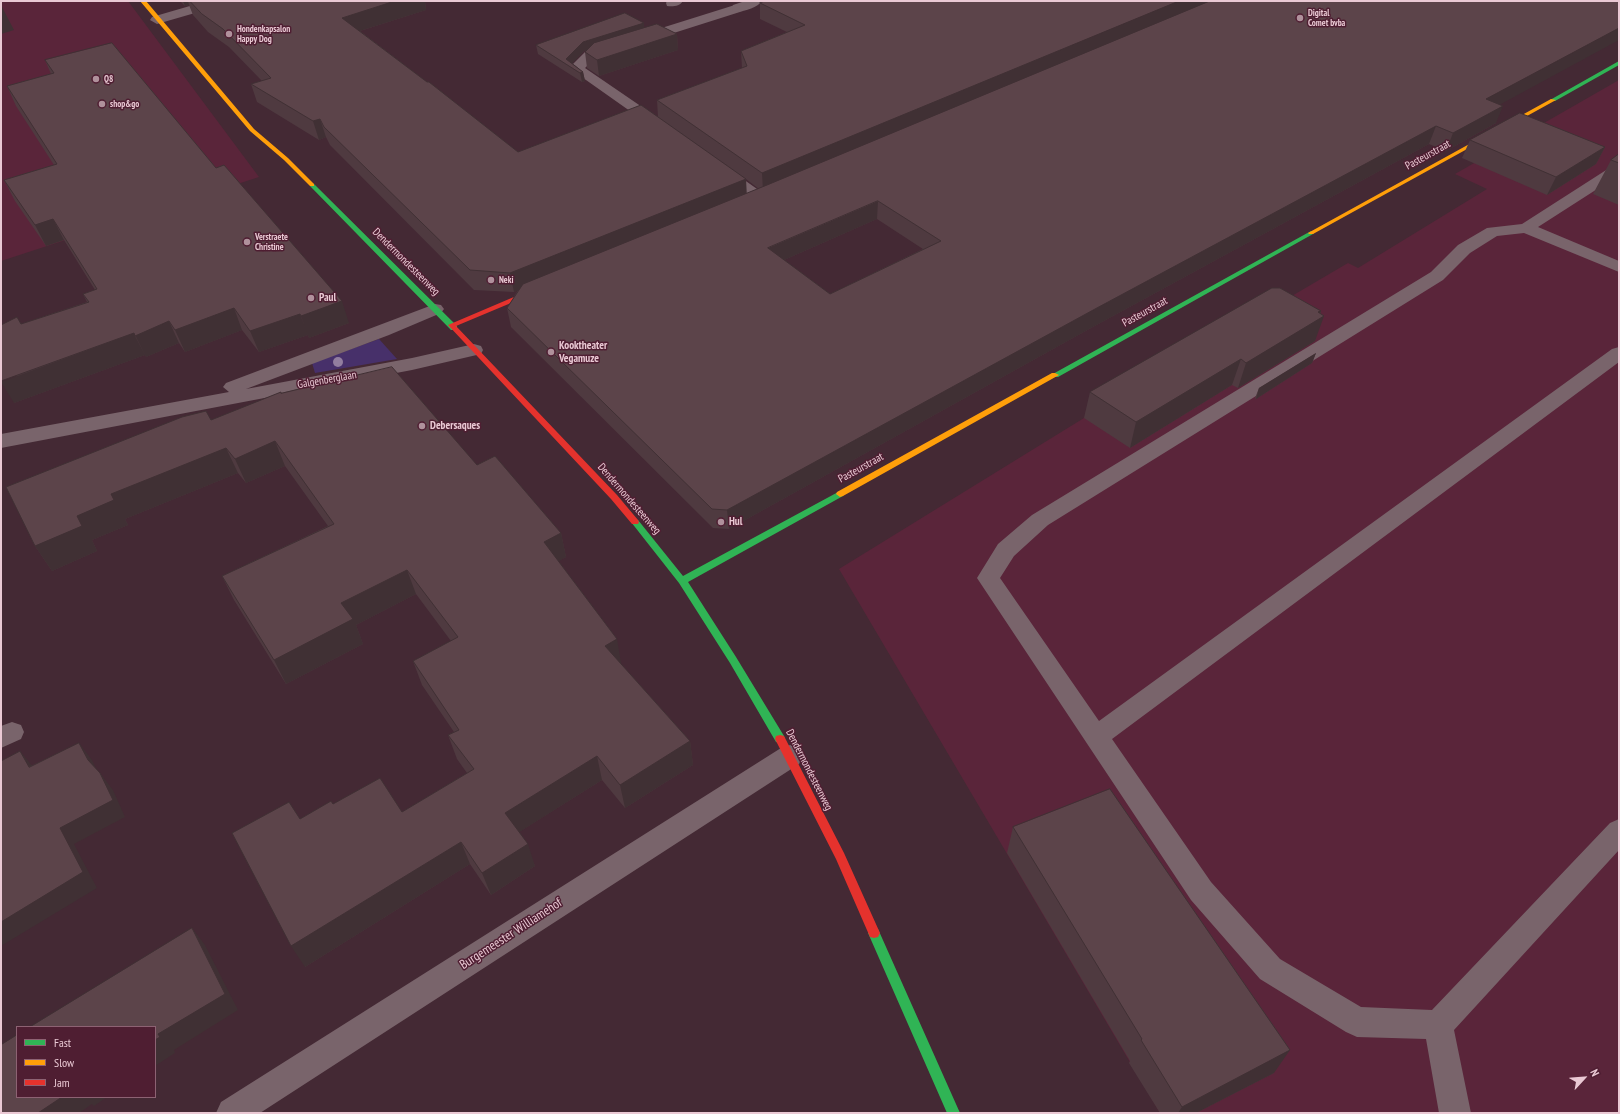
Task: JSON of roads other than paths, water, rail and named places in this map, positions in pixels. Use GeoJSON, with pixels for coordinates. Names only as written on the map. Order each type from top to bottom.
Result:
{"type":"FeatureCollection","features":[{"type":"Feature","properties":{"kind":"main road","name":"Dendermondesteenweg"},"geometry":{"type":"LineString","coordinates":[[143,1],[157,20],[236,112],[270,147],[286,159],[452,326],[614,497],[682,581],[733,660],[790,756],[840,857],[954,1113]]}},
{"type":"Feature","properties":{"kind":"main road","name":"Pasteurstraat"},"geometry":{"type":"LineString","coordinates":[[682,581],[1619,63]]}},
{"type":"Feature","properties":{"kind":"main road"},"geometry":{"type":"LineString","coordinates":[[452,326],[549,286]]}},
{"type":"Feature","properties":{"kind":"street"},"geometry":{"type":"LineString","coordinates":[[157,20],[221,1]]}},
{"type":"Feature","properties":{"kind":"street"},"geometry":{"type":"LineString","coordinates":[[669,132],[576,68],[590,55],[756,1]]}},
{"type":"Feature","properties":{"kind":"street"},"geometry":{"type":"LineString","coordinates":[[712,163],[760,199]]}},
{"type":"Feature","properties":{"kind":"street"},"geometry":{"type":"LineString","coordinates":[[1619,168],[1526,228],[1492,232],[1464,249],[1437,276],[1040,520],[1006,550],[988,578],[1201,891],[1270,969],[1357,1022],[1438,1025],[1619,831]]}},
{"type":"Feature","properties":{"kind":"street"},"geometry":{"type":"LineString","coordinates":[[1526,228],[1619,267]]}},
{"type":"Feature","properties":{"kind":"street","name":"Galgenberglaan"},"geometry":{"type":"LineString","coordinates":[[179,407],[435,309]]}},
{"type":"Feature","properties":{"kind":"street","name":"Galgenberglaan"},"geometry":{"type":"LineString","coordinates":[[1,442],[412,364],[474,350]]}},
{"type":"Feature","properties":{"kind":"street"},"geometry":{"type":"LineString","coordinates":[[1096,737],[1619,353]]}},
{"type":"Feature","properties":{"kind":"street","name":"Burgemeester Williamehof"},"geometry":{"type":"LineString","coordinates":[[232,1113],[790,756]]}},
{"type":"Feature","properties":{"kind":"street"},"geometry":{"type":"LineString","coordinates":[[1438,1025],[1455,1113]]}},
{"type":"Feature","properties":{"kind":"place","name":"Digital Comet bvba"},"geometry":{"type":"Point","coordinates":[1300,18]}},
{"type":"Feature","properties":{"kind":"place","name":"Hondenkapsalon Happy Dog"},"geometry":{"type":"Point","coordinates":[229,34]}},
{"type":"Feature","properties":{"kind":"place","name":"Q8"},"geometry":{"type":"Point","coordinates":[96,79]}},
{"type":"Feature","properties":{"kind":"place","name":"shop&go"},"geometry":{"type":"Point","coordinates":[102,104]}},
{"type":"Feature","properties":{"kind":"place","name":"Verstraete Christine"},"geometry":{"type":"Point","coordinates":[247,242]}},
{"type":"Feature","properties":{"kind":"place","name":"Neki"},"geometry":{"type":"Point","coordinates":[491,280]}},
{"type":"Feature","properties":{"kind":"place","name":"Paul"},"geometry":{"type":"Point","coordinates":[311,298]}},
{"type":"Feature","properties":{"kind":"place","name":"Kooktheater Vegamuze"},"geometry":{"type":"Point","coordinates":[551,352]}},
{"type":"Feature","properties":{"kind":"place","name":"Debersaques"},"geometry":{"type":"Point","coordinates":[422,426]}},
{"type":"Feature","properties":{"kind":"place","name":"Hul"},"geometry":{"type":"Point","coordinates":[721,522]}}]}
